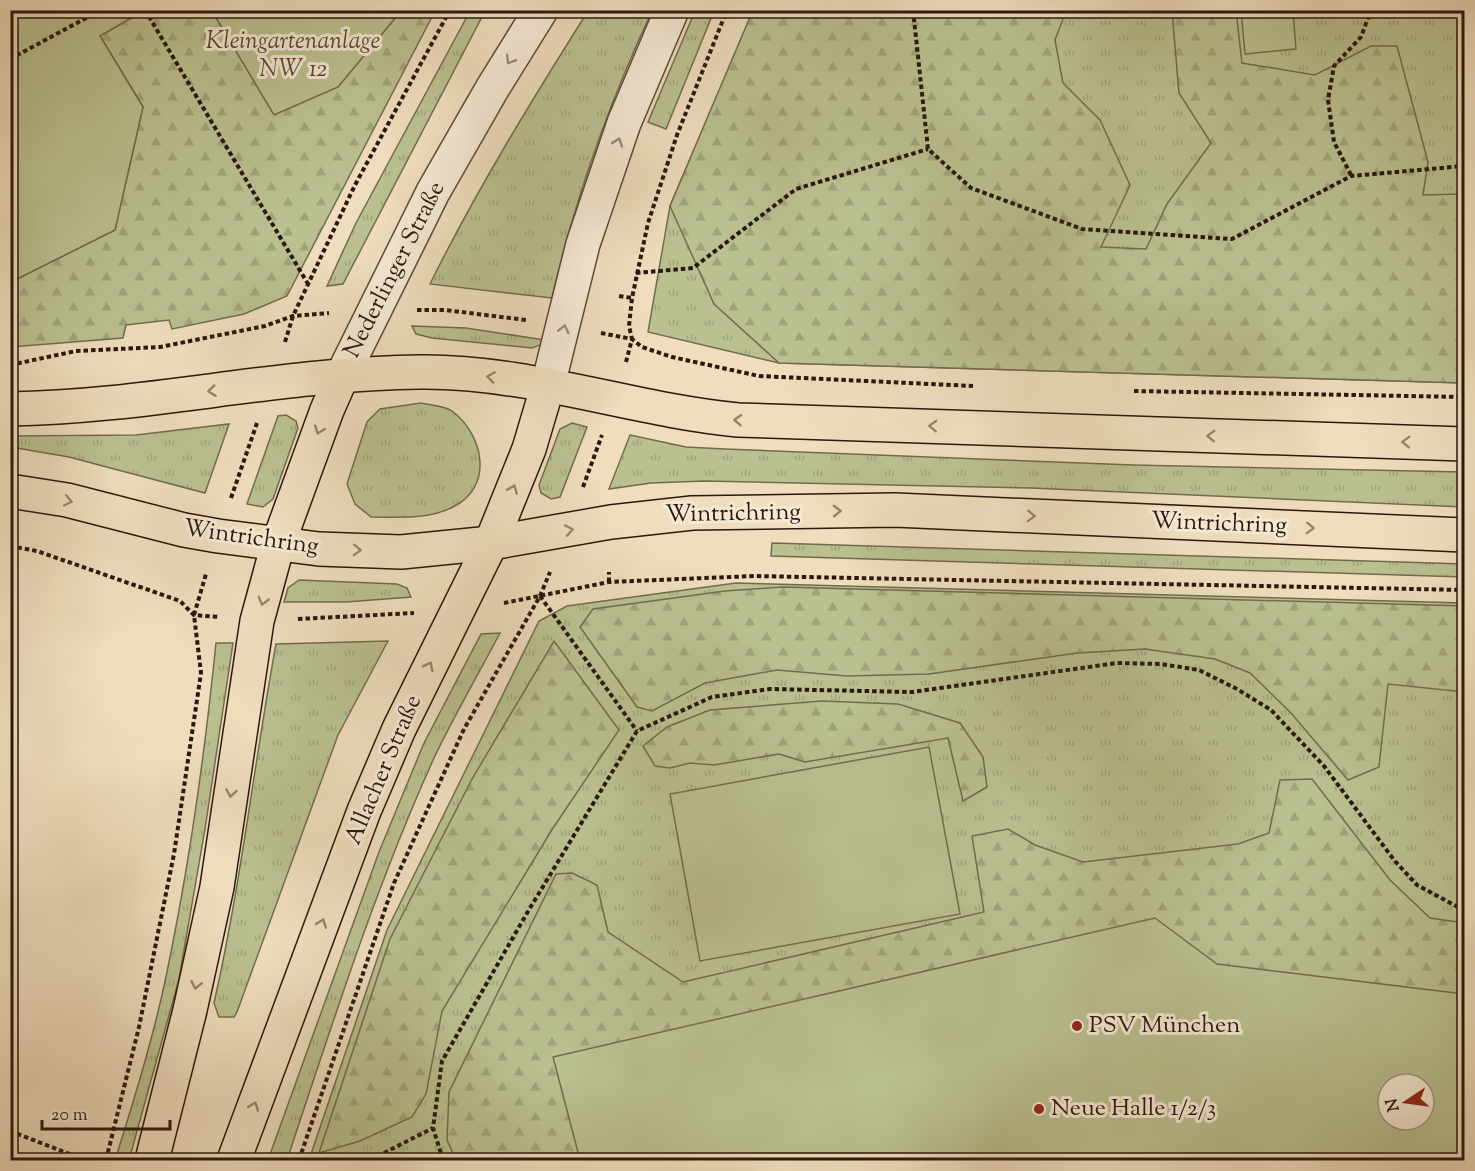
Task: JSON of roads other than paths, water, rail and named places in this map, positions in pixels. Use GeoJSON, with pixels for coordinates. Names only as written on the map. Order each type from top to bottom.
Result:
{"type":"FeatureCollection","features":[{"type":"Feature","properties":{"kind":"main road"},"geometry":{"type":"LineString","coordinates":[[10,409],[94,405],[342,376],[421,372],[471,374],[548,385],[690,416],[738,420],[1464,444]]}},
{"type":"Feature","properties":{"kind":"main road","name":"Nederlinger Straße"},"geometry":{"type":"LineString","coordinates":[[278,544],[327,410],[342,376]]}},
{"type":"Feature","properties":{"kind":"main road","name":"Allacher Straße"},"geometry":{"type":"LineString","coordinates":[[234,1161],[364,811],[399,729],[491,543],[529,449],[548,385]]}},
{"type":"Feature","properties":{"kind":"main road","name":"Wintrichring"},"geometry":{"type":"LineString","coordinates":[[10,491],[67,500],[184,530],[218,536],[278,544],[401,552],[491,543],[621,520],[692,513],[895,510],[1464,535]]}},
{"type":"Feature","properties":{"kind":"main road"},"geometry":{"type":"LineString","coordinates":[[152,1161],[190,1010],[217,888],[257,621],[278,544]]}},
{"type":"Feature","properties":{"kind":"street","name":"Nederlinger Straße"},"geometry":{"type":"LineString","coordinates":[[342,376],[432,192],[541,10]]}},
{"type":"Feature","properties":{"kind":"street"},"geometry":{"type":"LineString","coordinates":[[548,385],[565,326],[583,244],[624,123],[672,10]]}},
{"type":"Feature","properties":{"kind":"place","name":"PSV München"},"geometry":{"type":"Point","coordinates":[1077,1026]}},
{"type":"Feature","properties":{"kind":"place","name":"Neue Halle 1/2/3"},"geometry":{"type":"Point","coordinates":[1039,1109]}},
{"type":"Feature","properties":{"kind":"park label","name":"Kleingartenanlage NW 12"},"geometry":{"type":"Point","coordinates":[293,56]}}]}
